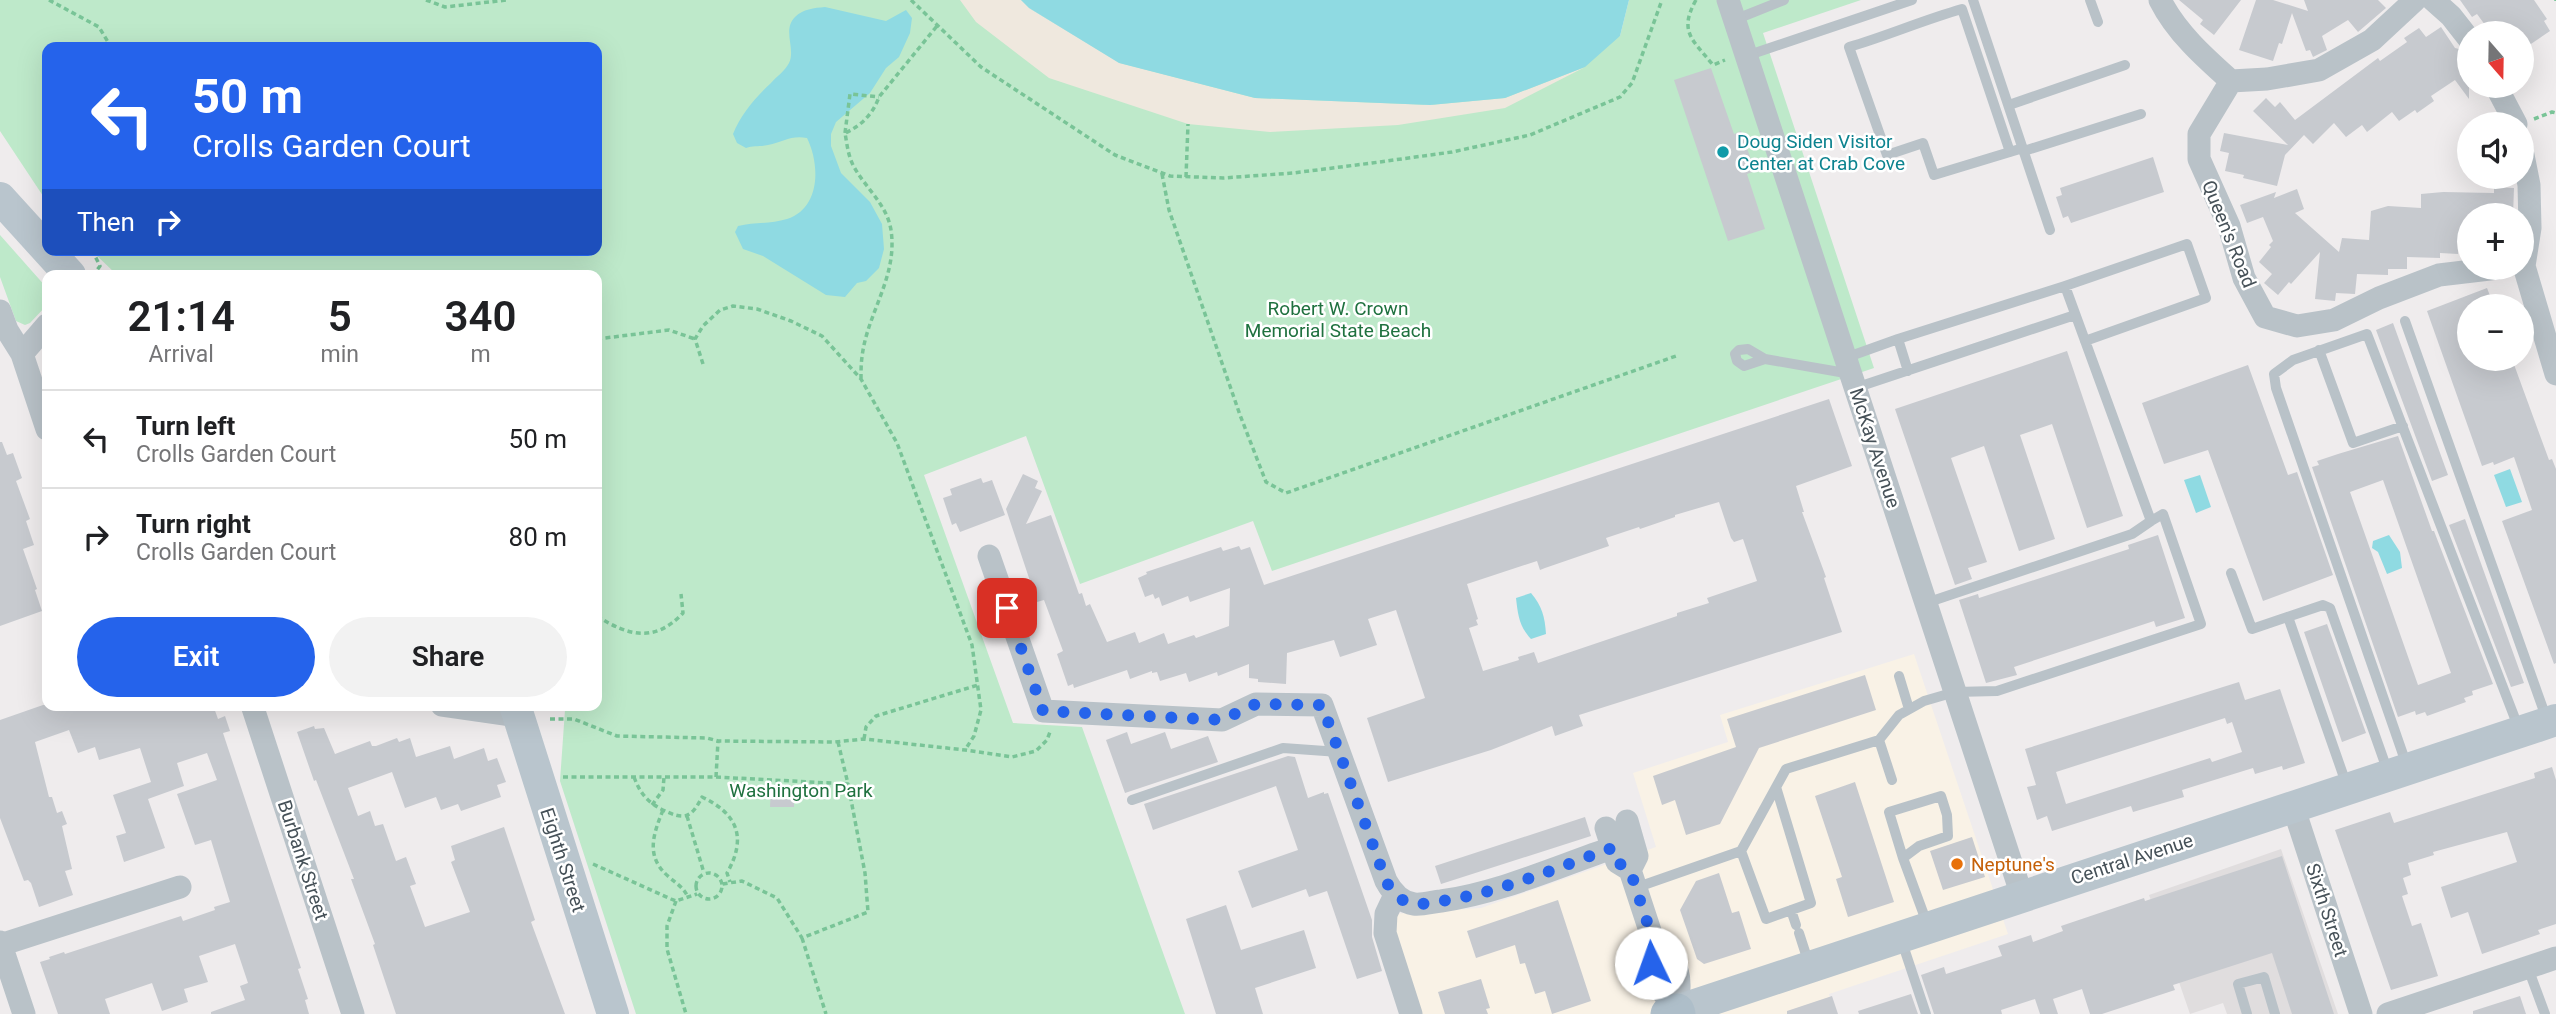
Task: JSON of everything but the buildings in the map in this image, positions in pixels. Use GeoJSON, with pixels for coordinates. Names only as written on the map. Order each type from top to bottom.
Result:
{"type":"FeatureCollection","features":[{"type":"Feature","properties":{"kind":"street"},"geometry":{"type":"LineString","coordinates":[[2160,0],[2166,12],[2200,53],[2231,80],[2267,79],[2319,70],[2372,40],[2414,0]]}},
{"type":"Feature","properties":{"kind":"street"},"geometry":{"type":"LineString","coordinates":[[2433,0],[2457,24]]}},
{"type":"Feature","properties":{"kind":"street","name":"McKay Avenue"},"geometry":{"type":"LineString","coordinates":[[1731,10],[2022,896]]}},
{"type":"Feature","properties":{"kind":"street","name":"Queen's Road"},"geometry":{"type":"LineString","coordinates":[[2231,80],[2199,134],[2199,159],[2229,226],[2244,278],[2265,317],[2297,326],[2333,320],[2379,298],[2439,275],[2457,273]]}},
{"type":"Feature","properties":{"kind":"street"},"geometry":{"type":"LineString","coordinates":[[0,198],[42,244]]}},
{"type":"Feature","properties":{"kind":"street"},"geometry":{"type":"LineString","coordinates":[[53,256],[65,270]]}},
{"type":"Feature","properties":{"kind":"street"},"geometry":{"type":"LineString","coordinates":[[2527,280],[2556,373]]}},
{"type":"Feature","properties":{"kind":"street"},"geometry":{"type":"LineString","coordinates":[[0,311],[7,330],[22,354],[42,414]]}},
{"type":"Feature","properties":{"kind":"street"},"geometry":{"type":"LineString","coordinates":[[22,354],[42,331]]}},
{"type":"Feature","properties":{"kind":"street"},"geometry":{"type":"LineString","coordinates":[[989,556],[1043,711],[1222,720],[1256,704],[1322,705],[1386,881],[1395,894],[1412,904],[1483,893],[1615,833]]}},
{"type":"Feature","properties":{"kind":"street","name":"Burbank Street"},"geometry":{"type":"LineString","coordinates":[[254,711],[353,1014]]}},
{"type":"Feature","properties":{"kind":"street","name":"Eighth Street"},"geometry":{"type":"LineString","coordinates":[[517,711],[613,1014]]}},
{"type":"Feature","properties":{"kind":"street","name":"Central Avenue"},"geometry":{"type":"LineString","coordinates":[[1674,1013],[1914,931],[2541,725]]}},
{"type":"Feature","properties":{"kind":"street","name":"Sixth Street"},"geometry":{"type":"LineString","coordinates":[[2293,806],[2361,1014]]}},
{"type":"Feature","properties":{"kind":"street"},"geometry":{"type":"LineString","coordinates":[[1615,833],[1617,862],[1633,879],[1655,946],[1651,963],[1659,987],[1674,1013]]}},
{"type":"Feature","properties":{"kind":"street"},"geometry":{"type":"LineString","coordinates":[[1615,833],[1637,856],[1633,879]]}},
{"type":"Feature","properties":{"kind":"street"},"geometry":{"type":"LineString","coordinates":[[24,1014],[0,944],[180,887]]}},
{"type":"Feature","properties":{"kind":"street"},"geometry":{"type":"LineString","coordinates":[[1395,894],[1386,914],[1385,933],[1411,1014]]}},
{"type":"Feature","properties":{"kind":"street"},"geometry":{"type":"LineString","coordinates":[[2388,1014],[2556,958]]}},
{"type":"Feature","properties":{"kind":"lane"},"geometry":{"type":"LineString","coordinates":[[1731,10],[1784,0]]}},
{"type":"Feature","properties":{"kind":"lane"},"geometry":{"type":"LineString","coordinates":[[1745,54],[1912,0]]}},
{"type":"Feature","properties":{"kind":"lane"},"geometry":{"type":"LineString","coordinates":[[1973,0],[2050,230]]}},
{"type":"Feature","properties":{"kind":"lane"},"geometry":{"type":"LineString","coordinates":[[2090,0],[2098,22]]}},
{"type":"Feature","properties":{"kind":"lane"},"geometry":{"type":"LineString","coordinates":[[2010,152],[1962,9],[1896,30],[1887,37],[1849,47],[1887,155],[1923,143],[1934,175],[2141,114]]}},
{"type":"Feature","properties":{"kind":"lane"},"geometry":{"type":"LineString","coordinates":[[2009,105],[2125,65]]}},
{"type":"Feature","properties":{"kind":"lane"},"geometry":{"type":"LineString","coordinates":[[1851,373],[1898,339],[2188,244],[2206,298],[2085,341]]}},
{"type":"Feature","properties":{"kind":"lane"},"geometry":{"type":"LineString","coordinates":[[2065,286],[2151,521]]}},
{"type":"Feature","properties":{"kind":"lane"},"geometry":{"type":"LineString","coordinates":[[1765,359],[1851,373],[1908,371],[2075,315]]}},
{"type":"Feature","properties":{"kind":"lane"},"geometry":{"type":"LineString","coordinates":[[2404,321],[2541,725]]}},
{"type":"Feature","properties":{"kind":"lane"},"geometry":{"type":"LineString","coordinates":[[2398,772],[2276,388],[2274,374],[2293,360],[2367,334],[2403,426],[2541,725]]}},
{"type":"Feature","properties":{"kind":"lane"},"geometry":{"type":"LineString","coordinates":[[1898,339],[1908,371]]}},
{"type":"Feature","properties":{"kind":"lane"},"geometry":{"type":"LineString","coordinates":[[2319,350],[2353,443],[2403,426]]}},
{"type":"Feature","properties":{"kind":"lane"},"geometry":{"type":"LineString","coordinates":[[1633,879],[1741,851],[1786,769],[1879,740],[1899,715],[1924,701],[1955,692],[1997,691],[2200,624],[2163,514],[2132,534],[1926,603]]}},
{"type":"Feature","properties":{"kind":"lane"},"geometry":{"type":"LineString","coordinates":[[2231,573],[2252,629],[2323,605],[2330,608],[2398,772]]}},
{"type":"Feature","properties":{"kind":"lane"},"geometry":{"type":"LineString","coordinates":[[2288,617],[2347,788]]}},
{"type":"Feature","properties":{"kind":"lane"},"geometry":{"type":"LineString","coordinates":[[1899,676],[1909,709]]}},
{"type":"Feature","properties":{"kind":"lane"},"geometry":{"type":"LineString","coordinates":[[1879,740],[1892,780]]}},
{"type":"Feature","properties":{"kind":"lane"},"geometry":{"type":"LineString","coordinates":[[1132,800],[1283,748],[1339,752]]}},
{"type":"Feature","properties":{"kind":"lane"},"geometry":{"type":"LineString","coordinates":[[1741,851],[1766,919],[1811,902],[1776,787]]}},
{"type":"Feature","properties":{"kind":"lane"},"geometry":{"type":"LineString","coordinates":[[1903,858],[1919,846],[1948,836],[1947,815],[1941,796],[1889,812],[1903,858],[1926,1014]]}},
{"type":"Feature","properties":{"kind":"lane"},"geometry":{"type":"LineString","coordinates":[[1791,910],[1810,967]]}},
{"type":"Feature","properties":{"kind":"lane"},"geometry":{"type":"LineString","coordinates":[[2528,968],[2545,1014]]}},
{"type":"Feature","properties":{"kind":"lane"},"geometry":{"type":"LineString","coordinates":[[2246,1014],[2238,984],[2264,976],[2275,1014]]}},
{"type":"Feature","properties":{"kind":"path"},"geometry":{"type":"LineString","coordinates":[[49,0],[99,27],[108,42]]}},
{"type":"Feature","properties":{"kind":"path"},"geometry":{"type":"LineString","coordinates":[[426,0],[445,7],[507,0]]}},
{"type":"Feature","properties":{"kind":"path"},"geometry":{"type":"LineString","coordinates":[[911,0],[981,67],[1115,155],[1162,174],[1223,178],[1293,173],[1452,152],[1530,135],[1620,97],[1632,83],[1662,0]]}},
{"type":"Feature","properties":{"kind":"path"},"geometry":{"type":"LineString","coordinates":[[1696,0],[1687,16],[1689,35],[1713,65],[1745,54]]}},
{"type":"Feature","properties":{"kind":"path"},"geometry":{"type":"LineString","coordinates":[[845,133],[866,120],[879,97],[937,26]]}},
{"type":"Feature","properties":{"kind":"path"},"geometry":{"type":"LineString","coordinates":[[861,379],[862,355],[887,281],[891,230],[887,215],[853,165],[845,133],[850,94],[879,97]]}},
{"type":"Feature","properties":{"kind":"path"},"geometry":{"type":"LineString","coordinates":[[2534,118],[2554,112],[2556,107]]}},
{"type":"Feature","properties":{"kind":"path"},"geometry":{"type":"LineString","coordinates":[[1186,177],[1188,124]]}},
{"type":"Feature","properties":{"kind":"path"},"geometry":{"type":"LineString","coordinates":[[1162,174],[1169,210],[1266,482],[1286,493],[1676,356]]}},
{"type":"Feature","properties":{"kind":"path"},"geometry":{"type":"LineString","coordinates":[[703,365],[695,339],[703,326],[720,310],[733,306],[757,309],[822,336],[861,379],[897,443],[972,645],[981,710],[974,736],[965,750]]}},
{"type":"Feature","properties":{"kind":"path"},"geometry":{"type":"LineString","coordinates":[[602,338],[669,330],[695,339]]}},
{"type":"Feature","properties":{"kind":"path"},"geometry":{"type":"LineString","coordinates":[[602,619],[615,627],[650,633],[673,623],[682,612],[681,594]]}},
{"type":"Feature","properties":{"kind":"path"},"geometry":{"type":"LineString","coordinates":[[864,739],[866,727],[876,716],[978,685]]}},
{"type":"Feature","properties":{"kind":"path"},"geometry":{"type":"LineString","coordinates":[[550,719],[574,719],[617,736],[707,738],[718,741],[838,742],[864,739],[1012,757],[1036,751],[1047,740],[1053,711]]}},
{"type":"Feature","properties":{"kind":"path"},"geometry":{"type":"LineString","coordinates":[[716,777],[718,741]]}},
{"type":"Feature","properties":{"kind":"path"},"geometry":{"type":"LineString","coordinates":[[802,938],[868,912],[865,873],[838,742]]}},
{"type":"Feature","properties":{"kind":"path"},"geometry":{"type":"LineString","coordinates":[[557,779],[566,776],[716,777],[848,784]]}},
{"type":"Feature","properties":{"kind":"path"},"geometry":{"type":"LineString","coordinates":[[634,776],[638,788],[652,805],[677,817],[687,816],[696,809],[702,797],[719,805],[733,821],[738,836],[733,862],[727,873],[730,882]]}},
{"type":"Feature","properties":{"kind":"path"},"geometry":{"type":"LineString","coordinates":[[652,805],[663,790],[664,777]]}},
{"type":"Feature","properties":{"kind":"path"},"geometry":{"type":"LineString","coordinates":[[663,810],[655,830],[652,850],[661,870],[684,888],[688,897]]}},
{"type":"Feature","properties":{"kind":"path"},"geometry":{"type":"LineString","coordinates":[[687,816],[704,873]]}},
{"type":"Feature","properties":{"kind":"path"},"geometry":{"type":"LineString","coordinates":[[566,870],[592,864],[676,901],[697,894]]}},
{"type":"Feature","properties":{"kind":"path"},"geometry":{"type":"LineString","coordinates":[[704,873],[719,877],[722,884],[722,890],[716,898],[706,899],[697,894],[695,886],[704,873]]}},
{"type":"Feature","properties":{"kind":"path"},"geometry":{"type":"LineString","coordinates":[[722,884],[742,881],[777,898],[802,938],[826,1014]]}},
{"type":"Feature","properties":{"kind":"path"},"geometry":{"type":"LineString","coordinates":[[676,901],[667,926],[667,949],[686,1014]]}},
{"type":"Feature","properties":{"kind":"shaded area"},"geometry":{"type":"Polygon","coordinates":[[[1914,654],[2008,934],[1829,994],[1835,1014],[1422,1014],[1392,925],[1393,914],[1481,908],[1656,847],[1633,773],[1728,742],[1720,715],[1914,654]]]}},
{"type":"Feature","properties":{"kind":"shaded area"},"geometry":{"type":"Polygon","coordinates":[[[2281,849],[2338,1014],[2227,1014],[2223,1003],[2190,1014],[2149,895],[2281,849]]]}},
{"type":"Feature","properties":{"kind":"green space","name":"Robert W. Crown Memorial State Beach"},"geometry":{"type":"Polygon","coordinates":[[[0,0],[1021,0],[1029,8],[1120,63],[1430,105],[1620,36],[1629,0],[1861,0],[1763,33],[1874,368],[1272,571],[1253,521],[1080,584],[1026,436],[924,475],[1013,723],[1082,727],[1185,1014],[636,1014],[560,781],[565,711],[602,711],[602,270],[112,270],[97,256],[602,256],[602,42],[42,42],[42,194],[0,131],[0,0]]]}},
{"type":"Feature","properties":{"kind":"green space"},"geometry":{"type":"Polygon","coordinates":[[[0,235],[42,282],[42,310],[30,323],[25,325],[16,321],[0,277],[0,235]]]}},
{"type":"Feature","properties":{"kind":"sand"},"geometry":{"type":"Polygon","coordinates":[[[960,0],[1021,0],[1029,8],[1120,63],[1255,98],[1430,105],[1505,98],[1585,67],[1505,108],[1398,125],[1270,132],[1188,124],[1049,78],[976,22],[960,0]]]}},
{"type":"Feature","properties":{"kind":"water"},"geometry":{"type":"Polygon","coordinates":[[[1021,0],[1629,0],[1620,36],[1585,67],[1505,98],[1430,105],[1255,98],[1119,63],[1029,8],[1021,0]]]}},
{"type":"Feature","properties":{"kind":"water"},"geometry":{"type":"Polygon","coordinates":[[[825,7],[886,21],[906,10],[912,18],[910,33],[899,57],[886,68],[870,93],[836,122],[831,134],[831,146],[841,173],[870,202],[882,224],[884,249],[879,268],[866,281],[857,283],[845,297],[826,295],[763,256],[743,249],[735,232],[738,226],[787,219],[798,213],[812,195],[815,184],[814,160],[807,138],[792,138],[746,148],[737,143],[733,134],[759,94],[789,63],[791,22],[798,14],[825,7]]]}},
{"type":"Feature","properties":{"kind":"water"},"geometry":{"type":"Polygon","coordinates":[[[2510,469],[2522,502],[2506,507],[2494,475],[2510,469]]]}},
{"type":"Feature","properties":{"kind":"water"},"geometry":{"type":"Polygon","coordinates":[[[2200,475],[2211,507],[2196,513],[2184,480],[2200,475]]]}},
{"type":"Feature","properties":{"kind":"water"},"geometry":{"type":"Polygon","coordinates":[[[2389,535],[2400,552],[2402,568],[2387,574],[2378,552],[2372,548],[2373,541],[2389,535]]]}},
{"type":"Feature","properties":{"kind":"water"},"geometry":{"type":"Polygon","coordinates":[[[1531,593],[1542,612],[1546,634],[1531,639],[1520,620],[1516,598],[1531,593]]]}},
{"type":"Feature","properties":{"kind":"place","name":"Doug Siden Visitor Center at Crab Cove"},"geometry":{"type":"Point","coordinates":[1723,152]}},
{"type":"Feature","properties":{"kind":"place","name":"Neptune's"},"geometry":{"type":"Point","coordinates":[1957,864]}},
{"type":"Feature","properties":{"kind":"route"},"geometry":{"type":"LineString","coordinates":[[1007,608],[1043,711],[1222,720],[1256,704],[1322,705],[1386,881],[1401,900],[1423,904],[1483,893],[1612,848],[1617,862],[1630,870],[1655,946],[1651,963]]}},
{"type":"Feature","properties":{"kind":"park label","name":"Washington Park"},"geometry":{"type":"Point","coordinates":[801,790]}}]}
